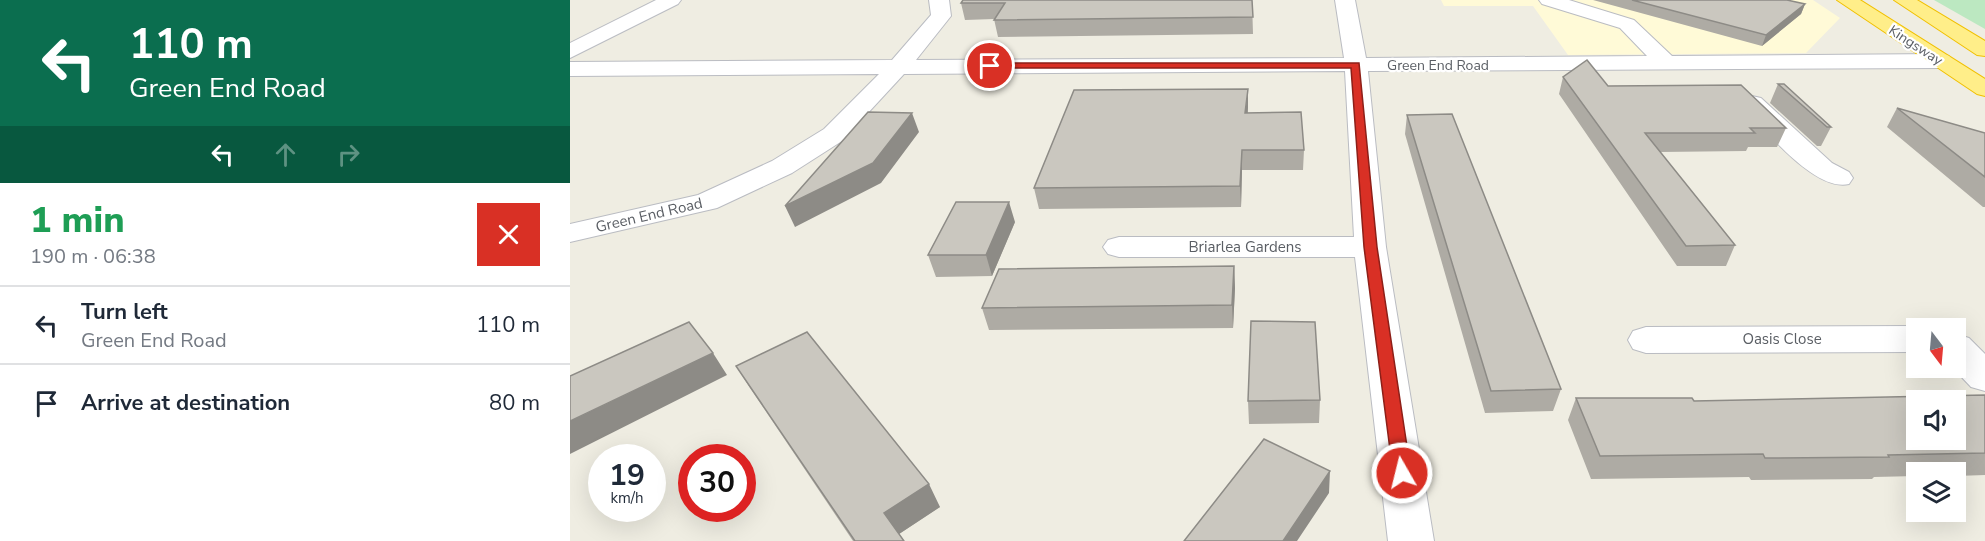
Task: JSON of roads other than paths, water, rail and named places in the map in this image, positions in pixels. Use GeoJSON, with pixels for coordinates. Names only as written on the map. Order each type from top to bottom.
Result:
{"type":"FeatureCollection","features":[{"type":"Feature","properties":{"kind":"highway","name":"Kingsway"},"geometry":{"type":"LineString","coordinates":[[1847,0],[1985,89]]}},
{"type":"Feature","properties":{"kind":"highway"},"geometry":{"type":"LineString","coordinates":[[1904,0],[1985,50]]}},
{"type":"Feature","properties":{"kind":"highway"},"geometry":{"type":"LineString","coordinates":[[1941,61],[1985,61]]}},
{"type":"Feature","properties":{"kind":"street"},"geometry":{"type":"LineString","coordinates":[[570,51],[671,0]]}},
{"type":"Feature","properties":{"kind":"street","name":"Green End Road"},"geometry":{"type":"LineString","coordinates":[[570,233],[707,202],[782,167],[833,135],[899,66],[941,16],[939,0]]}},
{"type":"Feature","properties":{"kind":"street"},"geometry":{"type":"LineString","coordinates":[[1345,0],[1356,65],[1370,247],[1411,541]]}},
{"type":"Feature","properties":{"kind":"street"},"geometry":{"type":"LineString","coordinates":[[1549,0],[1627,24],[1667,63]]}},
{"type":"Feature","properties":{"kind":"street","name":"Green End Road"},"geometry":{"type":"LineString","coordinates":[[570,69],[1941,61]]}},
{"type":"Feature","properties":{"kind":"street"},"geometry":{"type":"LineString","coordinates":[[1709,63],[1809,157],[1839,178]]}},
{"type":"Feature","properties":{"kind":"street","name":"Briarlea Gardens"},"geometry":{"type":"LineString","coordinates":[[1119,247],[1370,247]]}},
{"type":"Feature","properties":{"kind":"street","name":"Oasis Close"},"geometry":{"type":"LineString","coordinates":[[1646,340],[1906,339]]}},
{"type":"Feature","properties":{"kind":"street"},"geometry":{"type":"LineString","coordinates":[[1966,357],[1985,377]]}}]}
